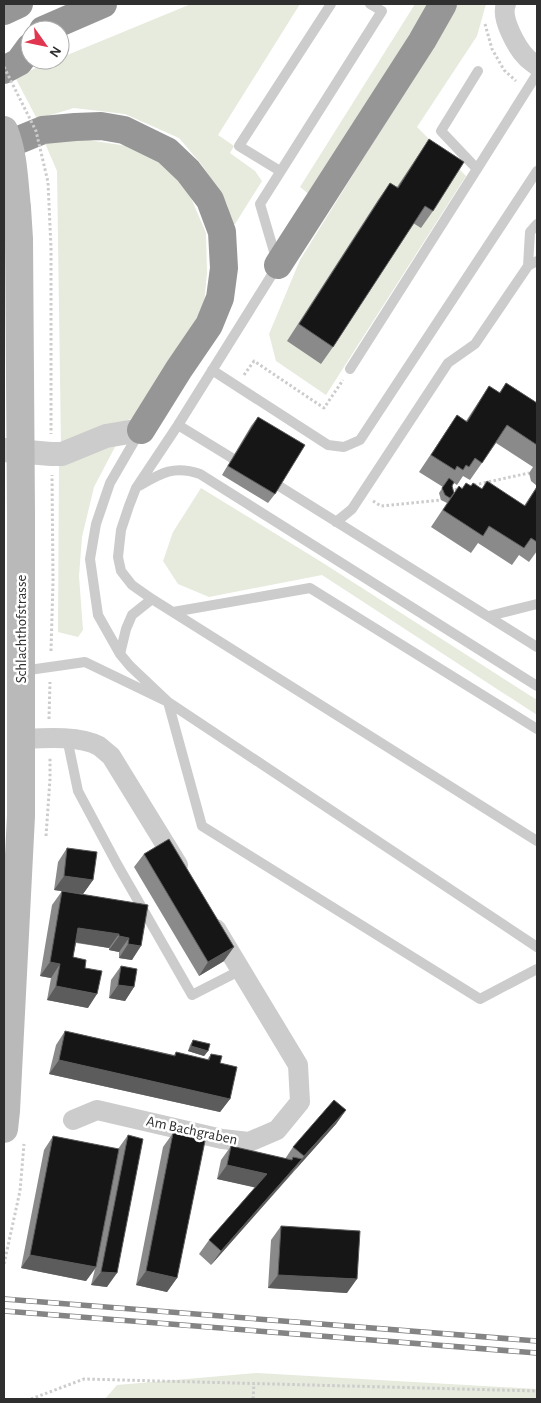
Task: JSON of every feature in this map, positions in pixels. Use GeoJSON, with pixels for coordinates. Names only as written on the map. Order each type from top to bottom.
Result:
{"type":"FeatureCollection","features":[{"type":"Feature","properties":{"kind":"highway"},"geometry":{"type":"LineString","coordinates":[[4,11],[19,4]]}},
{"type":"Feature","properties":{"kind":"highway"},"geometry":{"type":"LineString","coordinates":[[65,20],[103,4]]}},
{"type":"Feature","properties":{"kind":"highway"},"geometry":{"type":"LineString","coordinates":[[278,264],[422,41],[443,4]]}},
{"type":"Feature","properties":{"kind":"highway"},"geometry":{"type":"LineString","coordinates":[[4,49],[20,41]]}},
{"type":"Feature","properties":{"kind":"highway"},"geometry":{"type":"LineString","coordinates":[[4,70],[20,61]]}},
{"type":"Feature","properties":{"kind":"highway"},"geometry":{"type":"LineString","coordinates":[[4,146],[44,130],[75,126],[101,126],[124,130],[166,151],[188,170],[210,200],[222,232],[224,268],[220,298],[209,325],[141,430]]}},
{"type":"Feature","properties":{"kind":"main road","name":"Schlachthofstrasse"},"geometry":{"type":"LineString","coordinates":[[4,130],[14,165],[12,192],[18,239],[12,450],[21,671],[21,739],[16,797],[21,816],[4,1129]]}},
{"type":"Feature","properties":{"kind":"street"},"geometry":{"type":"LineString","coordinates":[[506,4],[504,8],[510,34],[528,59],[537,66]]}},
{"type":"Feature","properties":{"kind":"street"},"geometry":{"type":"LineString","coordinates":[[12,450],[62,454],[106,436],[141,430]]}},
{"type":"Feature","properties":{"kind":"street"},"geometry":{"type":"LineString","coordinates":[[21,739],[68,738],[97,745],[111,756],[186,879]]}},
{"type":"Feature","properties":{"kind":"street","name":"Am Bachgraben"},"geometry":{"type":"LineString","coordinates":[[73,1120],[97,1110],[222,1139],[249,1142],[277,1130],[300,1102],[298,1066],[206,912]]}},
{"type":"Feature","properties":{"kind":"lane"},"geometry":{"type":"LineString","coordinates":[[280,171],[239,146],[331,4]]}},
{"type":"Feature","properties":{"kind":"lane"},"geometry":{"type":"LineString","coordinates":[[370,4],[382,11],[260,204],[278,264],[178,425],[136,488],[122,530],[118,557],[121,572],[132,585],[152,599],[537,841]]}},
{"type":"Feature","properties":{"kind":"lane"},"geometry":{"type":"LineString","coordinates":[[477,169],[441,132],[478,71]]}},
{"type":"Feature","properties":{"kind":"lane"},"geometry":{"type":"LineString","coordinates":[[350,369],[537,74]]}},
{"type":"Feature","properties":{"kind":"lane"},"geometry":{"type":"LineString","coordinates":[[212,370],[328,445],[344,447],[360,440],[537,171]]}},
{"type":"Feature","properties":{"kind":"lane"},"geometry":{"type":"LineString","coordinates":[[336,522],[352,509],[448,363],[476,344],[532,264],[530,232],[537,224]]}},
{"type":"Feature","properties":{"kind":"lane"},"geometry":{"type":"LineString","coordinates":[[178,425],[232,458]]}},
{"type":"Feature","properties":{"kind":"lane"},"geometry":{"type":"LineString","coordinates":[[141,430],[110,483],[96,524],[90,559],[98,614],[120,654],[168,702],[202,826],[480,999],[537,969]]}},
{"type":"Feature","properties":{"kind":"lane"},"geometry":{"type":"LineString","coordinates":[[136,488],[160,474],[189,470],[200,474],[537,686]]}},
{"type":"Feature","properties":{"kind":"lane"},"geometry":{"type":"LineString","coordinates":[[278,486],[537,647]]}},
{"type":"Feature","properties":{"kind":"lane"},"geometry":{"type":"LineString","coordinates":[[173,612],[310,588],[537,729]]}},
{"type":"Feature","properties":{"kind":"lane"},"geometry":{"type":"LineString","coordinates":[[120,654],[126,629],[132,615],[152,599]]}},
{"type":"Feature","properties":{"kind":"lane"},"geometry":{"type":"LineString","coordinates":[[489,616],[537,604]]}},
{"type":"Feature","properties":{"kind":"lane"},"geometry":{"type":"LineString","coordinates":[[21,671],[85,662],[168,702],[537,948]]}},
{"type":"Feature","properties":{"kind":"lane"},"geometry":{"type":"LineString","coordinates":[[68,738],[78,791],[192,996],[241,970]]}},
{"type":"Feature","properties":{"kind":"path"},"geometry":{"type":"LineString","coordinates":[[51,248],[52,502]]}},
{"type":"Feature","properties":{"kind":"path"},"geometry":{"type":"LineString","coordinates":[[237,386],[254,361],[324,408],[350,369]]}},
{"type":"Feature","properties":{"kind":"path"},"geometry":{"type":"LineString","coordinates":[[362,494],[380,506],[441,500],[448,491],[529,473]]}},
{"type":"Feature","properties":{"kind":"path"},"geometry":{"type":"LineString","coordinates":[[31,1399],[84,1379],[537,1390]]}},
{"type":"Feature","properties":{"kind":"path"},"geometry":{"type":"LineString","coordinates":[[254,1384],[254,1399]]}},
{"type":"Feature","properties":{"kind":"shaded area"},"geometry":{"type":"Polygon","coordinates":[[[191,4],[300,4],[218,135],[234,146],[230,153],[255,171],[262,181],[235,224],[231,225],[227,204],[202,165],[179,138],[125,114],[74,108],[37,119],[15,77],[31,70],[70,70],[70,54],[191,4]]]}},
{"type":"Feature","properties":{"kind":"shaded area"},"geometry":{"type":"Polygon","coordinates":[[[415,4],[431,4],[311,196],[300,187],[415,4]]]}},
{"type":"Feature","properties":{"kind":"shaded area"},"geometry":{"type":"Polygon","coordinates":[[[457,4],[486,4],[477,36],[417,127],[466,176],[326,395],[276,361],[269,334],[300,260],[457,4]]]}},
{"type":"Feature","properties":{"kind":"shaded area"},"geometry":{"type":"Polygon","coordinates":[[[75,138],[147,149],[186,186],[206,233],[207,273],[204,305],[184,340],[133,418],[61,446],[57,171],[44,141],[75,138]]]}},
{"type":"Feature","properties":{"kind":"shaded area"},"geometry":{"type":"Polygon","coordinates":[[[116,445],[94,487],[82,537],[79,576],[83,630],[78,637],[58,632],[59,463],[116,445]]]}},
{"type":"Feature","properties":{"kind":"shaded area"},"geometry":{"type":"Polygon","coordinates":[[[201,488],[323,563],[537,700],[537,715],[322,575],[209,597],[178,584],[163,561],[173,532],[201,488]]]}},
{"type":"Feature","properties":{"kind":"shaded area"},"geometry":{"type":"Polygon","coordinates":[[[257,1373],[537,1389],[537,1399],[105,1399],[117,1385],[257,1373]]]}},
{"type":"Feature","properties":{"kind":"building"},"geometry":{"type":"Polygon","coordinates":[[[429,139],[464,162],[433,211],[425,206],[333,347],[299,324],[390,183],[398,188],[429,139]]]}},
{"type":"Feature","properties":{"kind":"building"},"geometry":{"type":"Polygon","coordinates":[[[506,383],[537,403],[537,445],[507,425],[482,463],[475,458],[469,467],[466,465],[463,470],[457,466],[455,470],[431,455],[457,415],[467,422],[489,386],[500,393],[506,383]]]}},
{"type":"Feature","properties":{"kind":"building"},"geometry":{"type":"Polygon","coordinates":[[[258,417],[305,445],[275,494],[228,466],[258,417]]]}},
{"type":"Feature","properties":{"kind":"building"},"geometry":{"type":"Polygon","coordinates":[[[449,478],[454,482],[452,486],[454,493],[450,498],[445,495],[442,488],[449,478]]]}},
{"type":"Feature","properties":{"kind":"building"},"geometry":{"type":"Polygon","coordinates":[[[487,481],[525,506],[537,487],[537,542],[531,538],[524,548],[489,526],[483,536],[443,510],[459,486],[462,489],[466,483],[471,486],[473,483],[482,489],[487,481]]]}},
{"type":"Feature","properties":{"kind":"building"},"geometry":{"type":"Polygon","coordinates":[[[169,839],[234,947],[208,962],[144,854],[169,839]]]}},
{"type":"Feature","properties":{"kind":"building"},"geometry":{"type":"Polygon","coordinates":[[[67,848],[97,852],[93,880],[64,876],[67,848]]]}},
{"type":"Feature","properties":{"kind":"building"},"geometry":{"type":"Polygon","coordinates":[[[62,891],[148,905],[141,946],[128,944],[129,938],[119,936],[119,934],[78,928],[73,957],[86,960],[85,968],[102,971],[97,994],[56,986],[60,964],[50,962],[62,891]]]}},
{"type":"Feature","properties":{"kind":"building"},"geometry":{"type":"Polygon","coordinates":[[[121,966],[137,969],[134,987],[118,985],[121,966]]]}},
{"type":"Feature","properties":{"kind":"building"},"geometry":{"type":"Polygon","coordinates":[[[65,1031],[175,1056],[176,1052],[209,1060],[211,1054],[222,1056],[220,1063],[237,1067],[230,1099],[59,1060],[65,1031]]]}},
{"type":"Feature","properties":{"kind":"building"},"geometry":{"type":"Polygon","coordinates":[[[193,1040],[210,1044],[208,1051],[191,1046],[193,1040]]]}},
{"type":"Feature","properties":{"kind":"building"},"geometry":{"type":"Polygon","coordinates":[[[334,1100],[346,1110],[304,1156],[293,1147],[334,1100]]]}},
{"type":"Feature","properties":{"kind":"building"},"geometry":{"type":"Polygon","coordinates":[[[173,1133],[205,1141],[177,1278],[146,1271],[173,1133]]]}},
{"type":"Feature","properties":{"kind":"building"},"geometry":{"type":"Polygon","coordinates":[[[128,1135],[143,1139],[117,1273],[101,1272],[128,1135]]]}},
{"type":"Feature","properties":{"kind":"building"},"geometry":{"type":"Polygon","coordinates":[[[53,1136],[119,1149],[96,1267],[30,1255],[53,1136]]]}},
{"type":"Feature","properties":{"kind":"building"},"geometry":{"type":"Polygon","coordinates":[[[231,1146],[292,1160],[293,1157],[302,1159],[221,1251],[209,1240],[267,1174],[227,1165],[231,1146]]]}},
{"type":"Feature","properties":{"kind":"building"},"geometry":{"type":"Polygon","coordinates":[[[281,1226],[360,1231],[357,1279],[278,1275],[281,1226]]]}},
{"type":"Feature","properties":{"kind":"railway"},"geometry":{"type":"LineString","coordinates":[[4,1299],[537,1341]]}},
{"type":"Feature","properties":{"kind":"railway"},"geometry":{"type":"LineString","coordinates":[[4,1311],[537,1353]]}}]}
